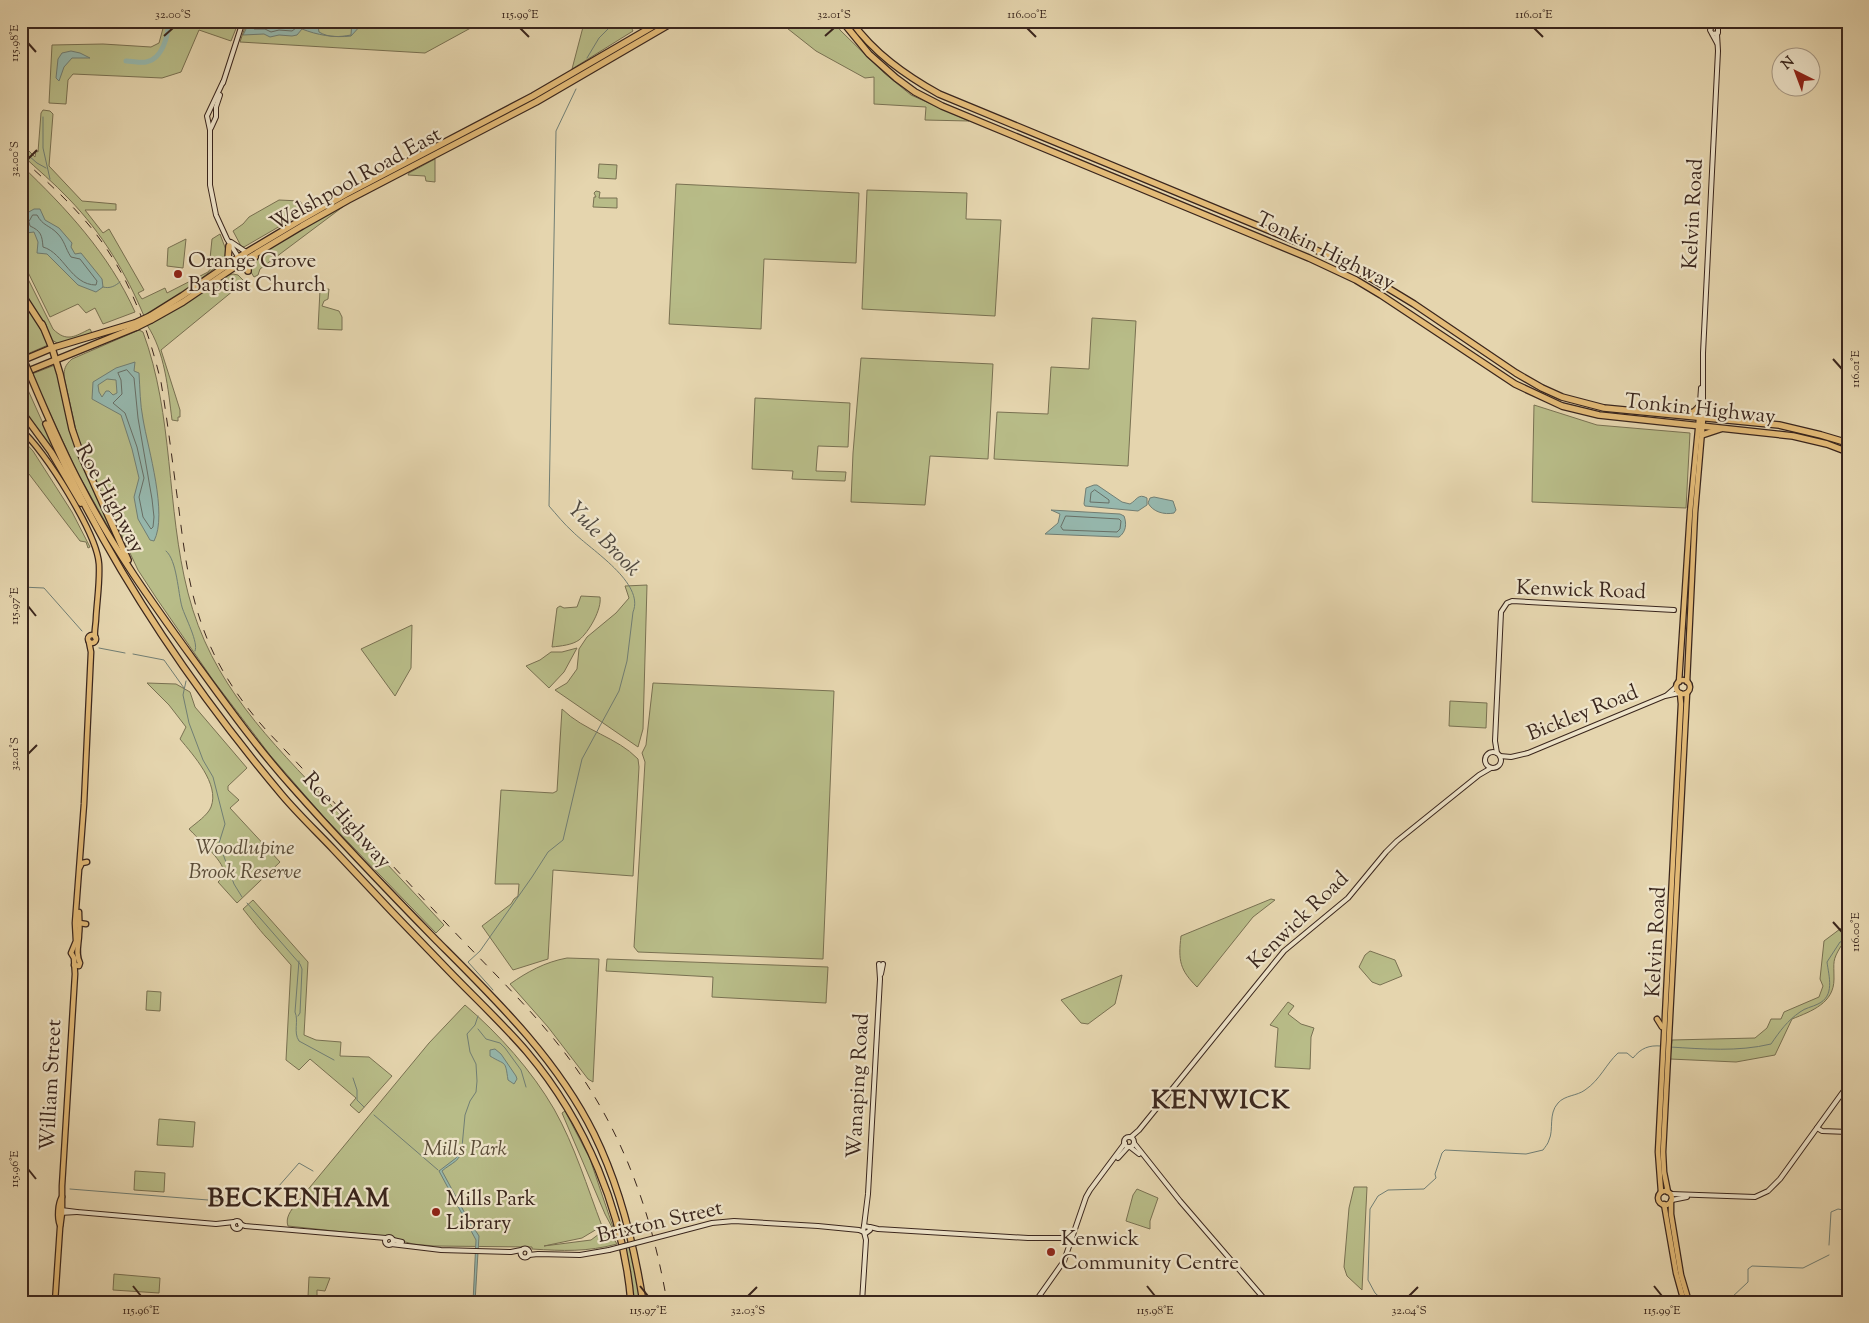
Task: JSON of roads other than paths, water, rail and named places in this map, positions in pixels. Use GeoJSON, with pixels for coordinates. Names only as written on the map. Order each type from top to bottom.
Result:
{"type":"FeatureCollection","features":[{"type":"Feature","properties":{"kind":"highway","name":"Welshpool Road East"},"geometry":{"type":"LineString","coordinates":[[25,375],[56,359],[136,325],[183,302],[239,261],[247,252],[346,194],[535,99],[662,21]]}},
{"type":"Feature","properties":{"kind":"highway","name":"Welshpool Road East"},"geometry":{"type":"LineString","coordinates":[[151,318],[220,270],[288,235],[348,200],[675,21]]}},
{"type":"Feature","properties":{"kind":"highway","name":"Tonkin Highway"},"geometry":{"type":"LineString","coordinates":[[842,21],[876,61],[915,92],[971,118],[1309,258],[1356,280],[1409,312],[1515,384],[1537,396],[1562,406],[1599,416],[1786,427],[1848,443]]}},
{"type":"Feature","properties":{"kind":"highway","name":"Tonkin Highway"},"geometry":{"type":"LineString","coordinates":[[850,21],[880,54],[905,73],[939,94],[1314,250],[1360,272],[1414,304],[1516,374],[1542,388],[1568,399],[1598,407],[1680,415],[1724,428],[1793,436],[1827,444],[1848,452]]}},
{"type":"Feature","properties":{"kind":"highway"},"geometry":{"type":"LineString","coordinates":[[248,271],[248,265],[255,258],[288,235]]}},
{"type":"Feature","properties":{"kind":"highway"},"geometry":{"type":"LineString","coordinates":[[220,270],[228,258],[228,242]]}},
{"type":"Feature","properties":{"kind":"highway"},"geometry":{"type":"LineString","coordinates":[[21,293],[53,342],[67,344]]}},
{"type":"Feature","properties":{"kind":"highway"},"geometry":{"type":"LineString","coordinates":[[42,324],[56,359],[72,429],[81,456],[114,533],[143,589]]}},
{"type":"Feature","properties":{"kind":"highway","name":"Welshpool Road East"},"geometry":{"type":"LineString","coordinates":[[21,363],[52,348],[136,325]]}},
{"type":"Feature","properties":{"kind":"highway"},"geometry":{"type":"LineString","coordinates":[[60,374],[62,364],[72,352]]}},
{"type":"Feature","properties":{"kind":"highway","name":"Roe Highway"},"geometry":{"type":"LineString","coordinates":[[21,354],[25,375],[82,489],[111,539],[143,589],[228,708],[293,788],[377,880],[536,1045],[582,1111],[619,1193],[636,1254],[643,1302]]}},
{"type":"Feature","properties":{"kind":"highway","name":"Roe Highway"},"geometry":{"type":"LineString","coordinates":[[21,363],[56,445],[105,541],[166,641],[222,720],[284,797],[527,1052],[559,1095],[584,1140],[609,1197],[625,1256],[631,1302]]}},
{"type":"Feature","properties":{"kind":"highway"},"geometry":{"type":"LineString","coordinates":[[1680,415],[1694,412],[1699,407]]}},
{"type":"Feature","properties":{"kind":"highway"},"geometry":{"type":"LineString","coordinates":[[21,411],[51,452],[105,541]]}},
{"type":"Feature","properties":{"kind":"highway"},"geometry":{"type":"LineString","coordinates":[[1702,435],[1724,428]]}},
{"type":"Feature","properties":{"kind":"main road"},"geometry":{"type":"LineString","coordinates":[[239,261],[216,215],[210,185],[211,120],[208,116],[213,113],[243,21]]}},
{"type":"Feature","properties":{"kind":"main road"},"geometry":{"type":"LineString","coordinates":[[1713,23],[1719,29],[1715,34],[1710,30],[1713,23]]}},
{"type":"Feature","properties":{"kind":"main road","name":"Kelvin Road"},"geometry":{"type":"LineString","coordinates":[[1680,682],[1690,512],[1700,422],[1718,46],[1715,34]]}},
{"type":"Feature","properties":{"kind":"main road"},"geometry":{"type":"LineString","coordinates":[[228,242],[247,252]]}},
{"type":"Feature","properties":{"kind":"main road","name":"Kelvin Road"},"geometry":{"type":"LineString","coordinates":[[1687,682],[1695,513],[1702,435],[1699,407],[1702,383]]}},
{"type":"Feature","properties":{"kind":"main road","name":"William Street"},"geometry":{"type":"LineString","coordinates":[[21,430],[36,446],[72,501],[94,543],[99,565],[91,652],[89,774],[84,863],[75,951],[71,953],[76,966],[62,1197],[59,1200],[61,1211],[55,1302]]}},
{"type":"Feature","properties":{"kind":"main road","name":"William Street"},"geometry":{"type":"LineString","coordinates":[[21,434],[34,447],[51,473],[92,544],[97,577],[92,640],[91,698],[88,728],[85,729],[78,883],[79,923],[75,951]]}},
{"type":"Feature","properties":{"kind":"main road","name":"Kenwick Road"},"geometry":{"type":"LineString","coordinates":[[1498,754],[1495,741],[1501,612],[1507,603],[1512,601],[1674,610]]}},
{"type":"Feature","properties":{"kind":"main road"},"geometry":{"type":"LineString","coordinates":[[1680,682],[1687,682],[1690,688],[1687,692],[1679,693],[1676,687],[1680,682]]}},
{"type":"Feature","properties":{"kind":"main road","name":"Bickley Road"},"geometry":{"type":"LineString","coordinates":[[1665,696],[1676,687]]}},
{"type":"Feature","properties":{"kind":"main road","name":"Kelvin Road"},"geometry":{"type":"LineString","coordinates":[[1670,1193],[1664,1172],[1663,1152],[1663,1030],[1682,729],[1687,692]]}},
{"type":"Feature","properties":{"kind":"main road","name":"Kelvin Road"},"geometry":{"type":"LineString","coordinates":[[1662,1192],[1658,1157],[1662,1125],[1676,899],[1682,729],[1679,693]]}},
{"type":"Feature","properties":{"kind":"main road","name":"Bickley Road"},"geometry":{"type":"LineString","coordinates":[[1500,764],[1511,757],[1539,748],[1665,696],[1679,693]]}},
{"type":"Feature","properties":{"kind":"main road","name":"Kenwick Road"},"geometry":{"type":"LineString","coordinates":[[1487,754],[1495,741]]}},
{"type":"Feature","properties":{"kind":"main road"},"geometry":{"type":"LineString","coordinates":[[1479,775],[1487,754],[1492,752],[1498,754],[1500,764],[1496,768],[1491,768],[1484,762]]}},
{"type":"Feature","properties":{"kind":"main road","name":"Bickley Road"},"geometry":{"type":"LineString","coordinates":[[1498,754],[1511,757]]}},
{"type":"Feature","properties":{"kind":"main road","name":"Kenwick Road"},"geometry":{"type":"LineString","coordinates":[[1133,1140],[1139,1130],[1284,952],[1348,898],[1397,840],[1479,775],[1491,768]]}},
{"type":"Feature","properties":{"kind":"main road","name":"William Street"},"geometry":{"type":"LineString","coordinates":[[83,794],[89,774]]}},
{"type":"Feature","properties":{"kind":"main road","name":"William Street"},"geometry":{"type":"LineString","coordinates":[[78,883],[84,863]]}},
{"type":"Feature","properties":{"kind":"main road"},"geometry":{"type":"LineString","coordinates":[[1671,905],[1674,904],[1676,899]]}},
{"type":"Feature","properties":{"kind":"main road","name":"Wanaping Road"},"geometry":{"type":"LineString","coordinates":[[862,1302],[881,964]]}},
{"type":"Feature","properties":{"kind":"main road"},"geometry":{"type":"LineString","coordinates":[[1657,1018],[1663,1030]]}},
{"type":"Feature","properties":{"kind":"main road"},"geometry":{"type":"LineString","coordinates":[[1684,1302],[1676,1273],[1664,1204],[1659,1199],[1662,1192],[1694,1196],[1750,1198],[1768,1191],[1780,1179],[1848,1085]]}},
{"type":"Feature","properties":{"kind":"main road"},"geometry":{"type":"LineString","coordinates":[[1818,1127],[1825,1130],[1848,1132]]}},
{"type":"Feature","properties":{"kind":"main road"},"geometry":{"type":"LineString","coordinates":[[1180,1201],[1133,1140],[1126,1138],[1128,1146],[1180,1201],[1267,1302]]}},
{"type":"Feature","properties":{"kind":"main road"},"geometry":{"type":"LineString","coordinates":[[1036,1302],[1063,1264],[1091,1193],[1133,1140]]}},
{"type":"Feature","properties":{"kind":"main road"},"geometry":{"type":"LineString","coordinates":[[1670,1193],[1672,1201],[1670,1214],[1681,1275],[1689,1302]]}},
{"type":"Feature","properties":{"kind":"main road"},"geometry":{"type":"LineString","coordinates":[[1664,1204],[1694,1196]]}},
{"type":"Feature","properties":{"kind":"main road","name":"Brixton Street"},"geometry":{"type":"LineString","coordinates":[[61,1211],[233,1225],[236,1229],[240,1226],[246,1226],[376,1238],[446,1249],[511,1252],[525,1248],[529,1253],[538,1254],[580,1255],[609,1250],[712,1223],[728,1221],[1058,1239],[1072,1242]]}},
{"type":"Feature","properties":{"kind":"main road","name":"Brixton Street"},"geometry":{"type":"LineString","coordinates":[[386,1241],[389,1237],[392,1242]]}},
{"type":"Feature","properties":{"kind":"main road"},"geometry":{"type":"LineString","coordinates":[[1672,1249],[1677,1251]]}},
{"type":"Feature","properties":{"kind":"main road"},"geometry":{"type":"LineString","coordinates":[[521,1250],[522,1256]]}},
{"type":"Feature","properties":{"kind":"main road","name":"Brixton Street"},"geometry":{"type":"LineString","coordinates":[[511,1252],[525,1257],[529,1253]]}},
{"type":"Feature","properties":{"kind":"water"},"geometry":{"type":"Polygon","coordinates":[[[250,21],[317,21],[319,32],[330,36],[302,29],[297,35],[292,36],[243,35],[250,21]]]}},
{"type":"Feature","properties":{"kind":"water"},"geometry":{"type":"Polygon","coordinates":[[[352,21],[387,21],[384,24],[362,24],[351,36],[337,37],[351,35],[352,21]]]}},
{"type":"Feature","properties":{"kind":"water"},"geometry":{"type":"Polygon","coordinates":[[[71,51],[90,58],[72,58],[64,67],[59,81],[56,78],[58,59],[62,53],[71,51]]]}},
{"type":"Feature","properties":{"kind":"water"},"geometry":{"type":"Polygon","coordinates":[[[34,209],[40,209],[45,220],[59,228],[72,243],[71,247],[75,254],[81,253],[102,279],[103,287],[96,292],[78,285],[47,254],[37,253],[38,242],[34,232],[26,233],[23,218],[27,217],[27,213],[34,209]]]}},
{"type":"Feature","properties":{"kind":"water"},"geometry":{"type":"Polygon","coordinates":[[[135,362],[134,371],[139,373],[142,413],[158,498],[158,529],[154,541],[150,540],[138,519],[134,497],[139,478],[121,415],[92,399],[93,382],[116,368],[135,362]],[[107,379],[98,385],[102,397],[106,391],[113,395],[117,393],[116,380],[107,379]]]}},
{"type":"Feature","properties":{"kind":"water"},"geometry":{"type":"Polygon","coordinates":[[[1097,485],[1122,502],[1130,504],[1142,496],[1147,498],[1147,505],[1138,511],[1085,506],[1086,488],[1097,485]]]}},
{"type":"Feature","properties":{"kind":"water"},"geometry":{"type":"Polygon","coordinates":[[[1154,497],[1173,501],[1176,510],[1174,513],[1166,514],[1153,509],[1148,503],[1150,498],[1154,497]]]}},
{"type":"Feature","properties":{"kind":"water"},"geometry":{"type":"Polygon","coordinates":[[[1051,510],[1120,514],[1124,516],[1125,528],[1119,537],[1045,534],[1058,523],[1060,514],[1051,510]]]}},
{"type":"Feature","properties":{"kind":"water"},"geometry":{"type":"Polygon","coordinates":[[[495,1049],[501,1054],[516,1076],[517,1079],[514,1084],[508,1080],[504,1064],[490,1056],[490,1050],[495,1049]]]}},
{"type":"Feature","properties":{"kind":"water"},"geometry":{"type":"Polygon","coordinates":[[[462,1147],[462,1152],[458,1159],[442,1171],[479,1236],[475,1302],[473,1302],[476,1240],[439,1171],[456,1158],[462,1147]]]}},
{"type":"Feature","properties":{"kind":"waterway"},"geometry":{"type":"LineString","coordinates":[[126,61],[146,62],[157,56],[164,46],[169,21]]}},
{"type":"Feature","properties":{"kind":"waterway","name":"Yule Brook"},"geometry":{"type":"LineString","coordinates":[[611,26],[616,21]]}},
{"type":"Feature","properties":{"kind":"waterway","name":"Yule Brook"},"geometry":{"type":"LineString","coordinates":[[587,58],[599,38],[609,28]]}},
{"type":"Feature","properties":{"kind":"waterway","name":"Yule Brook"},"geometry":{"type":"LineString","coordinates":[[493,990],[468,962],[480,951],[548,852],[563,840],[582,759],[619,691],[627,661],[635,601],[624,579],[570,529],[549,506],[556,131],[576,89]]}},
{"type":"Feature","properties":{"kind":"waterway"},"geometry":{"type":"LineString","coordinates":[[43,117],[43,148],[50,179]]}},
{"type":"Feature","properties":{"kind":"waterway"},"geometry":{"type":"LineString","coordinates":[[21,149],[46,168]]}},
{"type":"Feature","properties":{"kind":"waterway"},"geometry":{"type":"LineString","coordinates":[[103,287],[112,287],[120,282]]}},
{"type":"Feature","properties":{"kind":"waterway"},"geometry":{"type":"LineString","coordinates":[[166,551],[173,562],[182,607],[195,642],[195,651]]}},
{"type":"Feature","properties":{"kind":"waterway"},"geometry":{"type":"LineString","coordinates":[[21,587],[44,588],[82,631]]}},
{"type":"Feature","properties":{"kind":"waterway"},"geometry":{"type":"LineString","coordinates":[[99,648],[125,653]]}},
{"type":"Feature","properties":{"kind":"waterway"},"geometry":{"type":"LineString","coordinates":[[133,654],[164,660],[184,688]]}},
{"type":"Feature","properties":{"kind":"waterway"},"geometry":{"type":"LineString","coordinates":[[186,681],[183,695],[189,723],[203,760],[213,777],[225,824],[219,843],[234,884],[242,897]]}},
{"type":"Feature","properties":{"kind":"waterway"},"geometry":{"type":"LineString","coordinates":[[247,903],[300,964],[302,969],[300,1013],[298,1016]]}},
{"type":"Feature","properties":{"kind":"waterway"},"geometry":{"type":"LineString","coordinates":[[1670,1047],[1733,1049],[1771,1044],[1791,1019],[1802,1011],[1823,1001],[1827,996],[1830,986],[1827,962],[1840,942],[1848,940]]}},
{"type":"Feature","properties":{"kind":"waterway"},"geometry":{"type":"LineString","coordinates":[[299,961],[295,1012],[297,1038],[299,1041],[334,1060]]}},
{"type":"Feature","properties":{"kind":"waterway","name":"Yule Brook"},"geometry":{"type":"LineString","coordinates":[[462,1147],[465,1115],[470,1101],[476,1092],[477,1081],[476,1064],[470,1052],[467,1034],[475,1025],[478,1016]]}},
{"type":"Feature","properties":{"kind":"waterway"},"geometry":{"type":"LineString","coordinates":[[478,1029],[486,1039],[500,1043],[505,1048],[521,1070],[526,1087]]}},
{"type":"Feature","properties":{"kind":"waterway"},"geometry":{"type":"LineString","coordinates":[[1385,1302],[1375,1293],[1368,1280],[1370,1209],[1378,1196],[1388,1190],[1424,1189],[1436,1178],[1435,1174],[1442,1153],[1445,1150],[1526,1154],[1543,1150],[1550,1136],[1553,1112],[1561,1100],[1582,1092],[1590,1086],[1618,1053],[1627,1053],[1633,1058],[1645,1048],[1661,1046]]}},
{"type":"Feature","properties":{"kind":"waterway"},"geometry":{"type":"LineString","coordinates":[[353,1078],[357,1090],[357,1100],[364,1107]]}},
{"type":"Feature","properties":{"kind":"waterway"},"geometry":{"type":"LineString","coordinates":[[374,1115],[438,1170]]}},
{"type":"Feature","properties":{"kind":"waterway"},"geometry":{"type":"LineString","coordinates":[[245,1203],[264,1203],[299,1163],[313,1171]]}},
{"type":"Feature","properties":{"kind":"waterway"},"geometry":{"type":"LineString","coordinates":[[70,1189],[233,1202]]}},
{"type":"Feature","properties":{"kind":"waterway"},"geometry":{"type":"LineString","coordinates":[[1829,1245],[1831,1212],[1838,1209],[1848,1211]]}},
{"type":"Feature","properties":{"kind":"waterway"},"geometry":{"type":"LineString","coordinates":[[1724,1302],[1730,1299],[1748,1282],[1748,1269],[1752,1266],[1803,1268],[1829,1255]]}},
{"type":"Feature","properties":{"kind":"railway"},"geometry":{"type":"LineString","coordinates":[[21,158],[69,203],[101,240],[119,269],[141,315],[161,382],[191,585],[203,628],[222,670],[239,696],[267,731],[533,1014],[580,1074],[597,1100],[611,1127],[636,1183],[654,1241],[667,1302]]}},
{"type":"Feature","properties":{"kind":"place","name":"Orange Grove Baptist Church"},"geometry":{"type":"Point","coordinates":[178,274]}},
{"type":"Feature","properties":{"kind":"place","name":"Mills Park Library"},"geometry":{"type":"Point","coordinates":[436,1212]}},
{"type":"Feature","properties":{"kind":"place","name":"Kenwick Community Centre"},"geometry":{"type":"Point","coordinates":[1051,1252]}},
{"type":"Feature","properties":{"kind":"district","name":"KENWICK"},"geometry":{"type":"Point","coordinates":[1221,1101]}},
{"type":"Feature","properties":{"kind":"district","name":"BECKENHAM"},"geometry":{"type":"Point","coordinates":[299,1199]}},
{"type":"Feature","properties":{"kind":"park label","name":"Woodlupine Brook Reserve"},"geometry":{"type":"Point","coordinates":[245,861]}},
{"type":"Feature","properties":{"kind":"park label","name":"Mills Park"},"geometry":{"type":"Point","coordinates":[465,1150]}}]}
